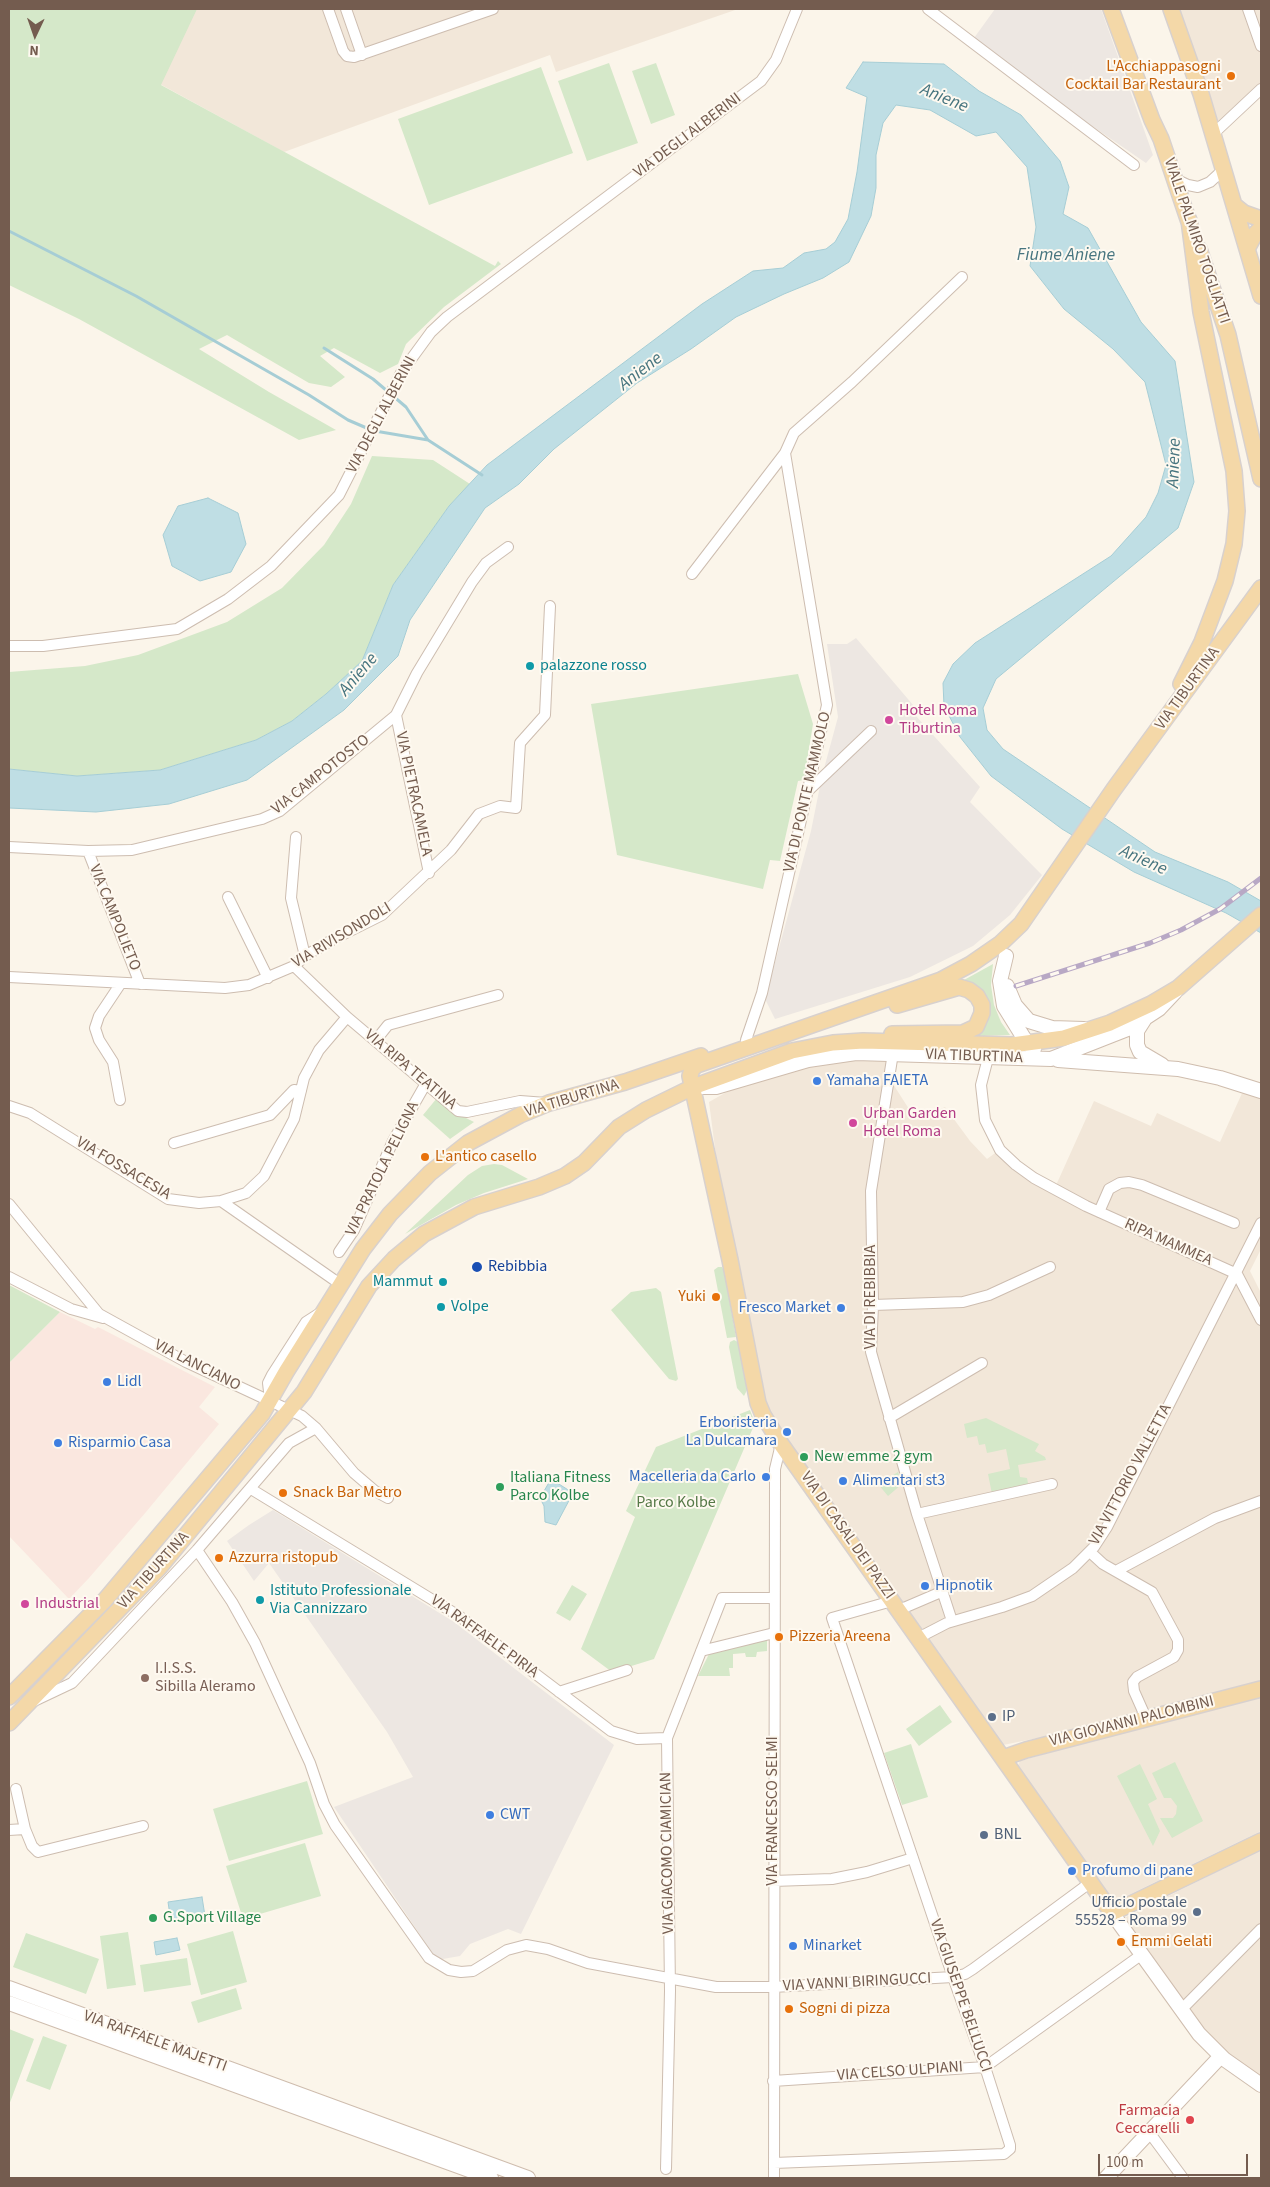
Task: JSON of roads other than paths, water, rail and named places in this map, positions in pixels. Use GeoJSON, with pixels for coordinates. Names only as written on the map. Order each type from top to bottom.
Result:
{"type":"FeatureCollection","features":[{"type":"Feature","properties":{"kind":"main road","name":"VIALE PALMIRO TOGLIATTI"},"geometry":{"type":"LineString","coordinates":[[1111,9],[1175,179],[1228,335],[1261,479]]}},
{"type":"Feature","properties":{"kind":"main road"},"geometry":{"type":"LineString","coordinates":[[1171,9],[1201,94],[1261,296]]}},
{"type":"Feature","properties":{"kind":"main road"},"geometry":{"type":"LineString","coordinates":[[1234,205],[1244,212],[1261,219]]}},
{"type":"Feature","properties":{"kind":"main road"},"geometry":{"type":"LineString","coordinates":[[1154,734],[1190,667],[1219,599],[1230,564],[1236,523],[1237,499],[1234,471],[1201,312],[1189,220]]}},
{"type":"Feature","properties":{"kind":"main road"},"geometry":{"type":"LineString","coordinates":[[1247,249],[1255,234],[1261,228]]}},
{"type":"Feature","properties":{"kind":"main road","name":"VIA TIBURTINA"},"geometry":{"type":"LineString","coordinates":[[693,1087],[690,1072],[694,1066],[951,975],[994,949],[1020,924],[1058,867],[1261,588]]}},
{"type":"Feature","properties":{"kind":"main road","name":"VIA TIBURTINA"},"geometry":{"type":"LineString","coordinates":[[9,1723],[159,1568],[290,1410],[312,1379],[365,1292],[394,1258],[424,1234],[454,1216],[483,1204],[550,1183],[564,1176],[584,1163],[618,1127],[641,1112],[693,1087],[792,1051],[828,1044],[863,1041],[989,1046],[1027,1044],[1064,1038],[1136,1012],[1178,988],[1261,915]]}},
{"type":"Feature","properties":{"kind":"main road"},"geometry":{"type":"LineString","coordinates":[[820,1021],[861,1015],[959,988],[971,991],[981,1001],[981,1019],[976,1027],[968,1032],[958,1034],[901,1033],[878,1036],[863,1041]]}},
{"type":"Feature","properties":{"kind":"main road","name":"VIA TIBURTINA"},"geometry":{"type":"LineString","coordinates":[[9,1697],[82,1624],[124,1578],[262,1414],[340,1284],[371,1237],[396,1207],[430,1173],[468,1143],[520,1115],[548,1103],[625,1082],[746,1040],[777,1036]]}},
{"type":"Feature","properties":{"kind":"main road","name":"VIA DI CASAL DEI PAZZI"},"geometry":{"type":"LineString","coordinates":[[693,1087],[758,1403],[770,1427],[1112,1913]]}},
{"type":"Feature","properties":{"kind":"main road","name":"VIA GIOVANNI PALOMBINI"},"geometry":{"type":"LineString","coordinates":[[1003,1758],[1026,1750],[1261,1689]]}},
{"type":"Feature","properties":{"kind":"main road"},"geometry":{"type":"LineString","coordinates":[[1112,1913],[1261,1841]]}},
{"type":"Feature","properties":{"kind":"street"},"geometry":{"type":"LineString","coordinates":[[328,9],[343,51],[350,57],[362,55],[493,9]]}},
{"type":"Feature","properties":{"kind":"street"},"geometry":{"type":"LineString","coordinates":[[346,9],[362,55]]}},
{"type":"Feature","properties":{"kind":"street","name":"VIA DEGLI ALBERINI"},"geometry":{"type":"LineString","coordinates":[[9,646],[44,646],[177,628],[228,599],[271,566],[339,495],[402,373],[423,341],[447,317],[761,81],[776,60],[796,9]]}},
{"type":"Feature","properties":{"kind":"street"},"geometry":{"type":"LineString","coordinates":[[928,9],[1134,166]]}},
{"type":"Feature","properties":{"kind":"street"},"geometry":{"type":"LineString","coordinates":[[1248,9],[1261,46]]}},
{"type":"Feature","properties":{"kind":"street"},"geometry":{"type":"LineString","coordinates":[[1212,135],[1261,89]]}},
{"type":"Feature","properties":{"kind":"street"},"geometry":{"type":"LineString","coordinates":[[1175,179],[1198,187],[1210,182],[1223,170]]}},
{"type":"Feature","properties":{"kind":"street"},"geometry":{"type":"LineString","coordinates":[[692,574],[785,453],[794,433],[852,382],[962,277]]}},
{"type":"Feature","properties":{"kind":"street","name":"VIA DI PONTE MAMMOLO"},"geometry":{"type":"LineString","coordinates":[[746,1040],[762,993],[827,705],[785,453]]}},
{"type":"Feature","properties":{"kind":"street","name":"VIA CAMPOTOSTO"},"geometry":{"type":"LineString","coordinates":[[9,847],[88,851],[132,850],[273,815],[396,715],[417,673],[472,582],[486,563],[508,547]]}},
{"type":"Feature","properties":{"kind":"street","name":"VIA RIVISONDOLI"},"geometry":{"type":"LineString","coordinates":[[9,977],[225,988],[249,985],[294,966],[305,956],[382,915],[429,873],[451,850],[479,814],[500,806],[516,808],[520,743],[545,715],[550,606]]}},
{"type":"Feature","properties":{"kind":"street","name":"VIA PIETRACAMELA"},"geometry":{"type":"LineString","coordinates":[[396,715],[429,873]]}},
{"type":"Feature","properties":{"kind":"street"},"geometry":{"type":"LineString","coordinates":[[808,791],[870,731]]}},
{"type":"Feature","properties":{"kind":"street"},"geometry":{"type":"LineString","coordinates":[[296,837],[291,898],[305,956]]}},
{"type":"Feature","properties":{"kind":"street","name":"VIA CAMPOLIETO"},"geometry":{"type":"LineString","coordinates":[[88,851],[140,984]]}},
{"type":"Feature","properties":{"kind":"street"},"geometry":{"type":"LineString","coordinates":[[228,897],[268,978]]}},
{"type":"Feature","properties":{"kind":"street"},"geometry":{"type":"LineString","coordinates":[[1020,924],[1006,956],[1000,981],[1002,998],[1007,1013],[1027,1044],[1051,1059],[1164,1067],[1220,1078],[1261,1091]]}},
{"type":"Feature","properties":{"kind":"street"},"geometry":{"type":"LineString","coordinates":[[1006,956],[1008,992],[1015,1005],[1026,1018],[1038,1025],[1052,1028],[1093,1028]]}},
{"type":"Feature","properties":{"kind":"street","name":"VIA RIPA TEATINA"},"geometry":{"type":"LineString","coordinates":[[294,966],[347,1017],[454,1108],[463,1112],[520,1101],[548,1103]]}},
{"type":"Feature","properties":{"kind":"street"},"geometry":{"type":"LineString","coordinates":[[120,1100],[113,1062],[98,1040],[95,1028],[99,1016],[121,983]]}},
{"type":"Feature","properties":{"kind":"street","name":"VIA TIBURTINA"},"geometry":{"type":"LineString","coordinates":[[693,1087],[711,1088],[727,1085],[788,1065],[819,1058],[856,1053],[1051,1059],[1113,1035],[1144,1020],[1165,1004],[1178,988]]}},
{"type":"Feature","properties":{"kind":"street"},"geometry":{"type":"LineString","coordinates":[[376,1040],[388,1025],[498,995]]}},
{"type":"Feature","properties":{"kind":"street","name":"VIA FOSSACESIA"},"geometry":{"type":"LineString","coordinates":[[9,1106],[30,1113],[168,1198],[199,1203],[221,1201],[246,1193],[264,1176],[294,1119],[304,1078],[319,1050],[347,1017]]}},
{"type":"Feature","properties":{"kind":"street"},"geometry":{"type":"LineString","coordinates":[[1144,1020],[1137,1035],[1138,1049],[1164,1067]]}},
{"type":"Feature","properties":{"kind":"street","name":"VIA DI REBIBBIA"},"geometry":{"type":"LineString","coordinates":[[893,1053],[871,1191],[872,1359],[917,1514],[952,1621]]}},
{"type":"Feature","properties":{"kind":"street","name":"RIPA MAMMEA"},"geometry":{"type":"LineString","coordinates":[[988,1058],[982,1076],[981,1102],[988,1128],[1000,1150],[1016,1165],[1034,1178],[1099,1212],[1237,1274]]}},
{"type":"Feature","properties":{"kind":"street","name":"VIA PRATOLA PELIGNA"},"geometry":{"type":"LineString","coordinates":[[339,1252],[354,1230],[393,1141],[425,1085]]}},
{"type":"Feature","properties":{"kind":"street"},"geometry":{"type":"LineString","coordinates":[[174,1143],[270,1115],[294,1090],[301,1092]]}},
{"type":"Feature","properties":{"kind":"street"},"geometry":{"type":"LineString","coordinates":[[1099,1212],[1109,1189],[1120,1182],[1129,1182],[1142,1185],[1234,1223]]}},
{"type":"Feature","properties":{"kind":"street"},"geometry":{"type":"LineString","coordinates":[[221,1201],[340,1284]]}},
{"type":"Feature","properties":{"kind":"street","name":"VIA LANCIANO"},"geometry":{"type":"LineString","coordinates":[[9,1204],[94,1309],[186,1362],[302,1416],[316,1428],[358,1478],[388,1498]]}},
{"type":"Feature","properties":{"kind":"street","name":"VIA VITTORIO VALLETTA"},"geometry":{"type":"LineString","coordinates":[[918,1638],[952,1621],[1002,1608],[1032,1596],[1058,1579],[1090,1552],[1107,1527],[1237,1274],[1261,1223]]}},
{"type":"Feature","properties":{"kind":"street"},"geometry":{"type":"LineString","coordinates":[[872,1305],[963,1302],[989,1295],[1050,1267]]}},
{"type":"Feature","properties":{"kind":"street"},"geometry":{"type":"LineString","coordinates":[[1237,1274],[1261,1320]]}},
{"type":"Feature","properties":{"kind":"street","name":"VIA LANCIANO"},"geometry":{"type":"LineString","coordinates":[[9,1277],[79,1312],[107,1318]]}},
{"type":"Feature","properties":{"kind":"street"},"geometry":{"type":"LineString","coordinates":[[889,1418],[982,1363]]}},
{"type":"Feature","properties":{"kind":"street","name":"VIA TIBURTINA"},"geometry":{"type":"LineString","coordinates":[[25,1706],[72,1683],[197,1550],[289,1443],[316,1428]]}},
{"type":"Feature","properties":{"kind":"street","name":"VIA FRANCESCO SELMI"},"geometry":{"type":"LineString","coordinates":[[774,2178],[772,2081],[775,1468],[781,1444]]}},
{"type":"Feature","properties":{"kind":"street"},"geometry":{"type":"LineString","coordinates":[[917,1514],[1052,1484]]}},
{"type":"Feature","properties":{"kind":"street","name":"VIA RAFFAELE PIRIA"},"geometry":{"type":"LineString","coordinates":[[251,1489],[459,1616],[618,1735],[637,1740],[667,1738]]}},
{"type":"Feature","properties":{"kind":"street"},"geometry":{"type":"LineString","coordinates":[[1116,1571],[1215,1518],[1261,1501]]}},
{"type":"Feature","properties":{"kind":"street","name":"VIA VANNI BIRINGUCCI"},"geometry":{"type":"LineString","coordinates":[[197,1550],[232,1602],[255,1643],[310,1763],[331,1818],[431,1960],[449,1970],[469,1972],[480,1968],[511,1948],[532,1945],[548,1948],[581,1962],[710,1987],[773,1988],[953,1977],[965,1974],[974,1968],[1091,1882]]}},
{"type":"Feature","properties":{"kind":"street"},"geometry":{"type":"LineString","coordinates":[[1090,1552],[1116,1571],[1152,1592],[1158,1600],[1179,1644],[1174,1657],[1137,1677],[1133,1682],[1134,1692],[1146,1718]]}},
{"type":"Feature","properties":{"kind":"street"},"geometry":{"type":"LineString","coordinates":[[896,1606],[941,1592]]}},
{"type":"Feature","properties":{"kind":"street","name":"VIA GIACOMO CIAMICIAN"},"geometry":{"type":"LineString","coordinates":[[666,2169],[670,1979],[667,1738],[722,1598],[774,1598]]}},
{"type":"Feature","properties":{"kind":"street","name":"VIA GIUSEPPE BELLUCCI"},"geometry":{"type":"LineString","coordinates":[[774,2163],[1007,2152],[1010,2145],[832,1618],[896,1606]]}},
{"type":"Feature","properties":{"kind":"street"},"geometry":{"type":"LineString","coordinates":[[701,1651],[774,1633]]}},
{"type":"Feature","properties":{"kind":"street"},"geometry":{"type":"LineString","coordinates":[[559,1692],[628,1670]]}},
{"type":"Feature","properties":{"kind":"street"},"geometry":{"type":"LineString","coordinates":[[16,1789],[25,1829],[32,1846],[38,1852],[143,1826]]}},
{"type":"Feature","properties":{"kind":"street"},"geometry":{"type":"LineString","coordinates":[[9,1830],[25,1829]]}},
{"type":"Feature","properties":{"kind":"street"},"geometry":{"type":"LineString","coordinates":[[773,1881],[832,1879],[867,1872],[913,1858]]}},
{"type":"Feature","properties":{"kind":"street"},"geometry":{"type":"LineString","coordinates":[[1112,1913],[1199,2034],[1221,2056],[1261,2085]]}},
{"type":"Feature","properties":{"kind":"street"},"geometry":{"type":"LineString","coordinates":[[1181,2010],[1261,1929]]}},
{"type":"Feature","properties":{"kind":"street","name":"VIA CELSO ULPIANI"},"geometry":{"type":"LineString","coordinates":[[772,2081],[985,2067],[1141,1955]]}},
{"type":"Feature","properties":{"kind":"street","name":"VIA RAFFAELE MAJETTI"},"geometry":{"type":"LineString","coordinates":[[9,1988],[233,2077],[528,2178]]}},
{"type":"Feature","properties":{"kind":"street","name":"VIA RAFFAELE MAJETTI"},"geometry":{"type":"LineString","coordinates":[[9,2004],[233,2077]]}},
{"type":"Feature","properties":{"kind":"street"},"geometry":{"type":"LineString","coordinates":[[1106,2178],[1221,2056]]}},
{"type":"Feature","properties":{"kind":"street","name":"VIA RAFFAELE MAJETTI"},"geometry":{"type":"LineString","coordinates":[[299,2101],[491,2178]]}},
{"type":"Feature","properties":{"kind":"street"},"geometry":{"type":"LineString","coordinates":[[1148,2132],[1183,2178]]}},
{"type":"Feature","properties":{"kind":"water","name":"Fiume Aniene"},"geometry":{"type":"Polygon","coordinates":[[[863,62],[944,64],[979,91],[1021,115],[1060,161],[1069,187],[1063,214],[1088,228],[1141,322],[1175,361],[1194,482],[1178,528],[996,679],[983,708],[987,730],[1003,749],[1155,852],[1228,882],[1261,901],[1261,933],[1226,913],[1134,872],[1062,829],[991,776],[960,737],[944,706],[943,683],[953,664],[975,643],[1111,556],[1146,517],[1158,493],[1166,465],[1145,382],[1113,349],[1064,309],[1030,266],[1036,227],[1027,167],[996,132],[976,136],[930,110],[896,105],[883,123],[876,155],[876,188],[871,216],[849,262],[823,278],[736,317],[691,349],[637,383],[554,449],[519,484],[485,508],[410,620],[398,656],[344,710],[247,780],[169,804],[96,812],[9,808],[9,769],[77,776],[160,770],[256,740],[292,721],[326,694],[362,661],[393,585],[449,506],[487,465],[702,304],[753,271],[783,268],[804,253],[826,249],[835,242],[848,219],[857,172],[867,97],[846,88],[863,62]]]}},
{"type":"Feature","properties":{"kind":"water"},"geometry":{"type":"Polygon","coordinates":[[[208,498],[238,513],[246,544],[231,572],[200,581],[172,566],[163,535],[178,506],[208,498]]]}},
{"type":"Feature","properties":{"kind":"water"},"geometry":{"type":"Polygon","coordinates":[[[551,1479],[573,1493],[556,1525],[545,1522],[544,1506],[540,1498],[551,1479]]]}},
{"type":"Feature","properties":{"kind":"water"},"geometry":{"type":"Polygon","coordinates":[[[202,1897],[205,1916],[171,1922],[168,1902],[202,1897]]]}},
{"type":"Feature","properties":{"kind":"water"},"geometry":{"type":"Polygon","coordinates":[[[177,1938],[180,1950],[156,1955],[154,1942],[177,1938]]]}},
{"type":"Feature","properties":{"kind":"waterway"},"geometry":{"type":"LineString","coordinates":[[9,231],[136,296],[309,395],[348,420],[369,429]]}},
{"type":"Feature","properties":{"kind":"waterway"},"geometry":{"type":"LineString","coordinates":[[324,348],[373,379],[406,407],[428,440]]}},
{"type":"Feature","properties":{"kind":"waterway"},"geometry":{"type":"LineString","coordinates":[[375,431],[428,440],[482,475]]}},
{"type":"Feature","properties":{"kind":"railway"},"geometry":{"type":"LineString","coordinates":[[1016,986],[1150,943],[1181,930],[1220,909],[1261,878]]}},
{"type":"Feature","properties":{"kind":"place","name":"L'Acchiappasogni Cocktail Bar Restaurant"},"geometry":{"type":"Point","coordinates":[1231,76]}},
{"type":"Feature","properties":{"kind":"place","name":"palazzone rosso"},"geometry":{"type":"Point","coordinates":[530,666]}},
{"type":"Feature","properties":{"kind":"place","name":"Hotel Roma Tiburtina"},"geometry":{"type":"Point","coordinates":[889,720]}},
{"type":"Feature","properties":{"kind":"place","name":"Yamaha FAIETA"},"geometry":{"type":"Point","coordinates":[817,1081]}},
{"type":"Feature","properties":{"kind":"place","name":"Urban Garden Hotel Roma"},"geometry":{"type":"Point","coordinates":[853,1123]}},
{"type":"Feature","properties":{"kind":"place","name":"L'antico casello"},"geometry":{"type":"Point","coordinates":[425,1157]}},
{"type":"Feature","properties":{"kind":"place","name":"Rebibbia"},"geometry":{"type":"Point","coordinates":[477,1267]}},
{"type":"Feature","properties":{"kind":"place","name":"Mammut"},"geometry":{"type":"Point","coordinates":[443,1282]}},
{"type":"Feature","properties":{"kind":"place","name":"Yuki"},"geometry":{"type":"Point","coordinates":[716,1297]}},
{"type":"Feature","properties":{"kind":"place","name":"Volpe"},"geometry":{"type":"Point","coordinates":[441,1307]}},
{"type":"Feature","properties":{"kind":"place","name":"Fresco Market"},"geometry":{"type":"Point","coordinates":[841,1308]}},
{"type":"Feature","properties":{"kind":"place","name":"Lidl"},"geometry":{"type":"Point","coordinates":[107,1382]}},
{"type":"Feature","properties":{"kind":"place","name":"Erboristeria La Dulcamara"},"geometry":{"type":"Point","coordinates":[787,1432]}},
{"type":"Feature","properties":{"kind":"place","name":"Risparmio Casa"},"geometry":{"type":"Point","coordinates":[58,1443]}},
{"type":"Feature","properties":{"kind":"place","name":"New emme 2 gym"},"geometry":{"type":"Point","coordinates":[804,1457]}},
{"type":"Feature","properties":{"kind":"place","name":"Macelleria da Carlo"},"geometry":{"type":"Point","coordinates":[766,1477]}},
{"type":"Feature","properties":{"kind":"place","name":"Alimentari st3"},"geometry":{"type":"Point","coordinates":[843,1481]}},
{"type":"Feature","properties":{"kind":"place","name":"Italiana Fitness Parco Kolbe"},"geometry":{"type":"Point","coordinates":[500,1487]}},
{"type":"Feature","properties":{"kind":"place","name":"Snack Bar Metro"},"geometry":{"type":"Point","coordinates":[283,1493]}},
{"type":"Feature","properties":{"kind":"place","name":"Azzurra ristopub"},"geometry":{"type":"Point","coordinates":[219,1558]}},
{"type":"Feature","properties":{"kind":"place","name":"Hipnotik"},"geometry":{"type":"Point","coordinates":[925,1586]}},
{"type":"Feature","properties":{"kind":"place","name":"Istituto Professionale Via Cannizzaro"},"geometry":{"type":"Point","coordinates":[260,1600]}},
{"type":"Feature","properties":{"kind":"place","name":"Industrial"},"geometry":{"type":"Point","coordinates":[25,1604]}},
{"type":"Feature","properties":{"kind":"place","name":"Pizzeria Areena"},"geometry":{"type":"Point","coordinates":[779,1637]}},
{"type":"Feature","properties":{"kind":"place","name":"I.I.S.S. Sibilla Aleramo"},"geometry":{"type":"Point","coordinates":[145,1678]}},
{"type":"Feature","properties":{"kind":"place","name":"IP"},"geometry":{"type":"Point","coordinates":[992,1717]}},
{"type":"Feature","properties":{"kind":"place","name":"CWT"},"geometry":{"type":"Point","coordinates":[490,1815]}},
{"type":"Feature","properties":{"kind":"place","name":"BNL"},"geometry":{"type":"Point","coordinates":[984,1835]}},
{"type":"Feature","properties":{"kind":"place","name":"Profumo di pane"},"geometry":{"type":"Point","coordinates":[1072,1871]}},
{"type":"Feature","properties":{"kind":"place","name":"Ufficio postale 55528 – Roma 99"},"geometry":{"type":"Point","coordinates":[1197,1912]}},
{"type":"Feature","properties":{"kind":"place","name":"G.Sport Village"},"geometry":{"type":"Point","coordinates":[153,1918]}},
{"type":"Feature","properties":{"kind":"place","name":"Emmi Gelati"},"geometry":{"type":"Point","coordinates":[1121,1942]}},
{"type":"Feature","properties":{"kind":"place","name":"Minarket"},"geometry":{"type":"Point","coordinates":[793,1946]}},
{"type":"Feature","properties":{"kind":"place","name":"Sogni di pizza"},"geometry":{"type":"Point","coordinates":[789,2009]}},
{"type":"Feature","properties":{"kind":"place","name":"Farmacia Ceccarelli"},"geometry":{"type":"Point","coordinates":[1190,2120]}},
{"type":"Feature","properties":{"kind":"water label","name":"Aniene"},"geometry":{"type":"Point","coordinates":[944,99]}},
{"type":"Feature","properties":{"kind":"water label","name":"Aniene"},"geometry":{"type":"Point","coordinates":[641,372]}},
{"type":"Feature","properties":{"kind":"water label","name":"Aniene"},"geometry":{"type":"Point","coordinates":[1175,463]}},
{"type":"Feature","properties":{"kind":"water label","name":"Aniene"},"geometry":{"type":"Point","coordinates":[359,675]}},
{"type":"Feature","properties":{"kind":"water label","name":"Aniene"},"geometry":{"type":"Point","coordinates":[1143,861]}},
{"type":"Feature","properties":{"kind":"park label","name":"Parco Kolbe"},"geometry":{"type":"Point","coordinates":[676,1503]}}]}
